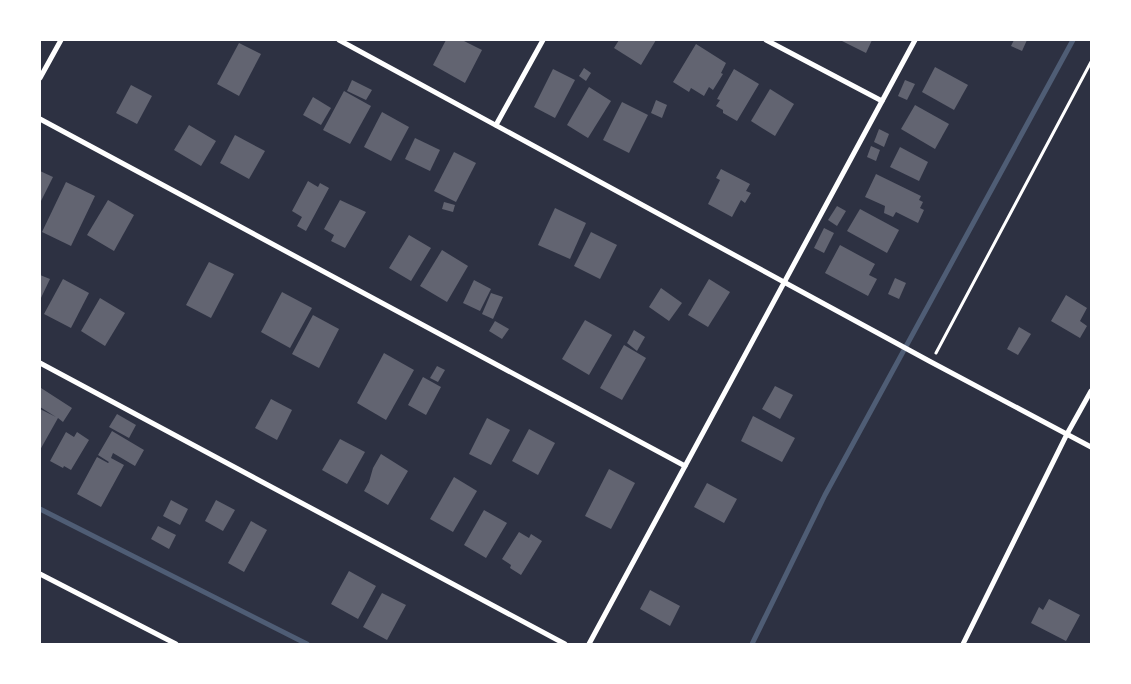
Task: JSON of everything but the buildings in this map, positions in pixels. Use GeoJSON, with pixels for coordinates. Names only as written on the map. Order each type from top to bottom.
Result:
{"type":"FeatureCollection","features":[{"type":"Feature","properties":{"kind":"street"},"geometry":{"type":"LineString","coordinates":[[40,78],[61,40]]}},
{"type":"Feature","properties":{"kind":"street"},"geometry":{"type":"LineString","coordinates":[[339,40],[1091,447]]}},
{"type":"Feature","properties":{"kind":"street"},"geometry":{"type":"LineString","coordinates":[[496,125],[543,40]]}},
{"type":"Feature","properties":{"kind":"street"},"geometry":{"type":"LineString","coordinates":[[766,40],[882,101]]}},
{"type":"Feature","properties":{"kind":"street"},"geometry":{"type":"LineString","coordinates":[[589,644],[915,40]]}},
{"type":"Feature","properties":{"kind":"street"},"geometry":{"type":"LineString","coordinates":[[40,119],[685,466]]}},
{"type":"Feature","properties":{"kind":"street"},"geometry":{"type":"LineString","coordinates":[[40,363],[565,644]]}},
{"type":"Feature","properties":{"kind":"street"},"geometry":{"type":"LineString","coordinates":[[963,644],[1067,434],[1091,391]]}},
{"type":"Feature","properties":{"kind":"street"},"geometry":{"type":"LineString","coordinates":[[40,574],[176,644]]}},
{"type":"Feature","properties":{"kind":"path"},"geometry":{"type":"LineString","coordinates":[[931,362],[1091,62]]}},
{"type":"Feature","properties":{"kind":"waterway"},"geometry":{"type":"LineString","coordinates":[[752,644],[825,495],[1073,40]]}},
{"type":"Feature","properties":{"kind":"waterway"},"geometry":{"type":"LineString","coordinates":[[40,509],[307,644]]}}]}
